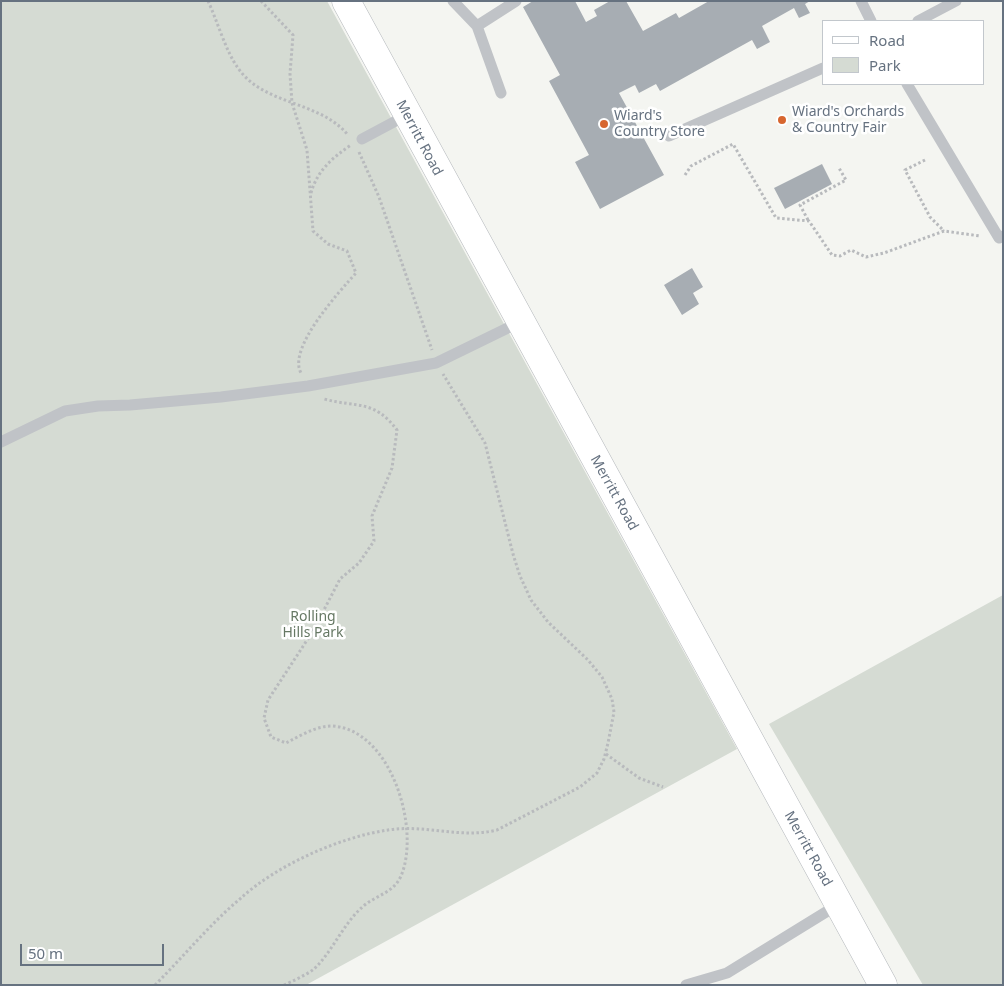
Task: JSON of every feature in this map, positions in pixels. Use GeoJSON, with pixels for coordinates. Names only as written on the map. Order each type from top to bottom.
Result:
{"type":"FeatureCollection","features":[{"type":"Feature","properties":{"kind":"street","name":"Merritt Road"},"geometry":{"type":"LineString","coordinates":[[346,1],[883,985]]}},
{"type":"Feature","properties":{"kind":"lane"},"geometry":{"type":"LineString","coordinates":[[453,1],[477,26],[501,92]]}},
{"type":"Feature","properties":{"kind":"lane"},"geometry":{"type":"LineString","coordinates":[[477,26],[516,1]]}},
{"type":"Feature","properties":{"kind":"lane"},"geometry":{"type":"LineString","coordinates":[[861,1],[871,20]]}},
{"type":"Feature","properties":{"kind":"lane"},"geometry":{"type":"LineString","coordinates":[[920,20],[956,1]]}},
{"type":"Feature","properties":{"kind":"lane"},"geometry":{"type":"LineString","coordinates":[[669,136],[822,68]]}},
{"type":"Feature","properties":{"kind":"lane"},"geometry":{"type":"LineString","coordinates":[[908,85],[1001,237]]}},
{"type":"Feature","properties":{"kind":"lane"},"geometry":{"type":"LineString","coordinates":[[358,141],[407,115]]}},
{"type":"Feature","properties":{"kind":"lane"},"geometry":{"type":"LineString","coordinates":[[1,442],[25,429],[73,410],[98,406],[221,397],[308,386],[436,363],[520,322]]}},
{"type":"Feature","properties":{"kind":"lane"},"geometry":{"type":"LineString","coordinates":[[686,985],[727,973],[839,904]]}},
{"type":"Feature","properties":{"kind":"path"},"geometry":{"type":"LineString","coordinates":[[155,985],[241,898],[270,876],[330,847],[388,830],[406,829],[482,834],[497,830],[589,781],[597,773],[606,754],[614,712],[612,699],[602,676],[548,622],[531,600],[520,576],[485,443],[436,363],[358,141],[320,112],[292,103],[265,91],[237,68],[208,1]]}},
{"type":"Feature","properties":{"kind":"path"},"geometry":{"type":"LineString","coordinates":[[260,1],[293,35],[290,74],[292,103],[307,150],[313,231],[328,244],[347,252],[356,273],[312,329],[301,350],[298,369],[308,386],[322,399],[369,406],[386,416],[397,430],[392,468],[372,516],[374,540],[359,564],[340,579],[313,631],[268,700],[264,718],[271,737],[286,743],[320,727],[346,728],[365,739],[386,763],[394,778],[406,829],[407,846],[401,877],[387,893],[367,904],[354,916],[313,969],[284,985]]}},
{"type":"Feature","properties":{"kind":"path"},"geometry":{"type":"LineString","coordinates":[[310,196],[314,181],[321,170],[358,141]]}},
{"type":"Feature","properties":{"kind":"path"},"geometry":{"type":"LineString","coordinates":[[685,175],[692,166],[733,144],[776,218],[809,221]]}},
{"type":"Feature","properties":{"kind":"path"},"geometry":{"type":"LineString","coordinates":[[924,160],[905,170],[930,217],[944,231]]}},
{"type":"Feature","properties":{"kind":"path"},"geometry":{"type":"LineString","coordinates":[[839,168],[846,180],[800,205],[832,255],[840,256],[852,250],[866,257],[884,253],[944,231],[1001,237]]}},
{"type":"Feature","properties":{"kind":"path"},"geometry":{"type":"LineString","coordinates":[[606,754],[639,778],[663,787]]}},
{"type":"Feature","properties":{"kind":"green space","name":"Rolling Hills Park"},"geometry":{"type":"Polygon","coordinates":[[[1,1],[327,1],[737,749],[306,985],[1,985],[1,1]]]}},
{"type":"Feature","properties":{"kind":"green space"},"geometry":{"type":"Polygon","coordinates":[[[1003,595],[1003,985],[923,985],[769,724],[1003,595]]]}},
{"type":"Feature","properties":{"kind":"building","name":"Wiard's Country Store"},"geometry":{"type":"Polygon","coordinates":[[[533,1],[575,1],[586,22],[597,16],[594,10],[610,1],[626,1],[643,31],[676,13],[679,18],[709,1],[810,1],[805,4],[810,13],[799,18],[794,8],[762,26],[770,42],[757,49],[752,40],[660,91],[656,84],[639,93],[635,85],[619,93],[664,175],[600,209],[575,162],[589,155],[549,81],[560,75],[523,7],[533,1]]]}},
{"type":"Feature","properties":{"kind":"building"},"geometry":{"type":"Polygon","coordinates":[[[822,164],[832,184],[785,209],[774,188],[822,164]]]}},
{"type":"Feature","properties":{"kind":"building"},"geometry":{"type":"Polygon","coordinates":[[[692,268],[703,287],[693,293],[699,304],[682,315],[664,285],[692,268]]]}},
{"type":"Feature","properties":{"kind":"place","name":"Wiard's Orchards & Country Fair"},"geometry":{"type":"Point","coordinates":[782,120]}},
{"type":"Feature","properties":{"kind":"place","name":"Wiard's Country Store"},"geometry":{"type":"Point","coordinates":[604,124]}}]}
